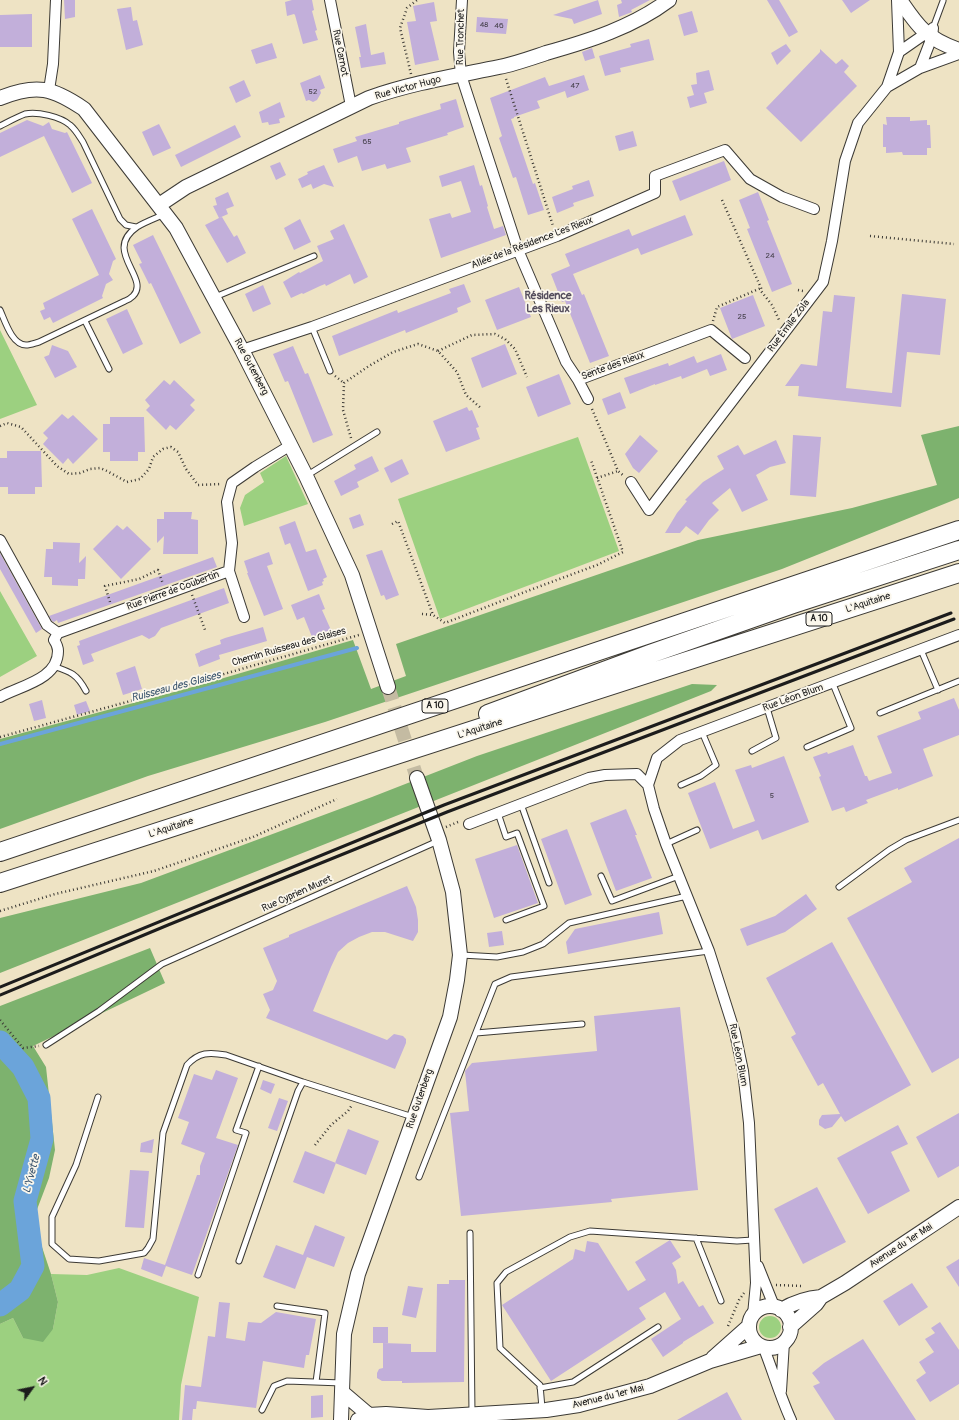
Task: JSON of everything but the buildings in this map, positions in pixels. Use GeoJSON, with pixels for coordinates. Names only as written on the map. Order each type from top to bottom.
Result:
{"type":"FeatureCollection","features":[{"type":"Feature","properties":{"kind":"highway","name":"A 10"},"geometry":{"type":"LineString","coordinates":[[0,852],[959,530]]}},
{"type":"Feature","properties":{"kind":"highway"},"geometry":{"type":"LineString","coordinates":[[374,762],[401,745],[650,654],[794,604],[959,550]]}},
{"type":"Feature","properties":{"kind":"highway","name":"L'Aquitaine"},"geometry":{"type":"LineString","coordinates":[[0,883],[959,573]]}},
{"type":"Feature","properties":{"kind":"street"},"geometry":{"type":"LineString","coordinates":[[0,98],[35,89],[49,90],[53,64],[56,0]]}},
{"type":"Feature","properties":{"kind":"street","name":"Rue Carnot"},"geometry":{"type":"LineString","coordinates":[[330,0],[351,106]]}},
{"type":"Feature","properties":{"kind":"street","name":"Rue Tronchet"},"geometry":{"type":"LineString","coordinates":[[460,75],[459,52],[462,0]]}},
{"type":"Feature","properties":{"kind":"street","name":"Rue Victor Hugo"},"geometry":{"type":"LineString","coordinates":[[162,209],[186,187],[351,106],[389,91],[501,67],[574,45],[612,32],[641,18],[669,0]]}},
{"type":"Feature","properties":{"kind":"street"},"geometry":{"type":"LineString","coordinates":[[899,0],[917,24],[947,46],[959,50]]}},
{"type":"Feature","properties":{"kind":"street"},"geometry":{"type":"LineString","coordinates":[[887,87],[899,52],[899,0]]}},
{"type":"Feature","properties":{"kind":"street"},"geometry":{"type":"LineString","coordinates":[[920,68],[931,33]]}},
{"type":"Feature","properties":{"kind":"street"},"geometry":{"type":"LineString","coordinates":[[899,52],[931,33],[959,39]]}},
{"type":"Feature","properties":{"kind":"street"},"geometry":{"type":"LineString","coordinates":[[887,87],[920,68],[959,54]]}},
{"type":"Feature","properties":{"kind":"street","name":"Sente des Rieux"},"geometry":{"type":"LineString","coordinates":[[460,75],[518,250],[566,362],[578,380],[711,330]]}},
{"type":"Feature","properties":{"kind":"street","name":"Rue Émile Zola"},"geometry":{"type":"LineString","coordinates":[[631,482],[649,510],[823,282],[827,269],[845,161],[858,123],[887,87]]}},
{"type":"Feature","properties":{"kind":"street","name":"Rue Gutenberg"},"geometry":{"type":"LineString","coordinates":[[49,90],[66,97],[84,110],[162,209],[184,241],[291,445],[352,575],[388,687]]}},
{"type":"Feature","properties":{"kind":"street","name":"Allée de la Résidence Les Rieux"},"geometry":{"type":"LineString","coordinates":[[242,350],[312,327],[557,236],[655,193],[655,176],[725,150],[750,179],[782,198],[814,209]]}},
{"type":"Feature","properties":{"kind":"street"},"geometry":{"type":"LineString","coordinates":[[711,330],[745,358]]}},
{"type":"Feature","properties":{"kind":"street"},"geometry":{"type":"LineString","coordinates":[[578,380],[588,399]]}},
{"type":"Feature","properties":{"kind":"street"},"geometry":{"type":"LineString","coordinates":[[232,483],[259,464],[291,445]]}},
{"type":"Feature","properties":{"kind":"street","name":"Rue Pierre de Coubertin"},"geometry":{"type":"LineString","coordinates":[[58,633],[229,571],[232,543],[227,502],[232,483]]}},
{"type":"Feature","properties":{"kind":"street"},"geometry":{"type":"LineString","coordinates":[[0,540],[47,625],[58,633],[54,640],[58,651],[55,664],[46,674],[34,682],[0,698]]}},
{"type":"Feature","properties":{"kind":"street"},"geometry":{"type":"LineString","coordinates":[[229,571],[244,617]]}},
{"type":"Feature","properties":{"kind":"street","name":"Rue Léon Blum"},"geometry":{"type":"LineString","coordinates":[[751,1320],[756,1284],[749,1122],[743,1070],[735,1032],[708,951],[666,844],[654,809],[648,785],[657,758],[680,740],[959,635]]}},
{"type":"Feature","properties":{"kind":"street"},"geometry":{"type":"LineString","coordinates":[[469,824],[589,778],[605,775],[637,774],[648,785]]}},
{"type":"Feature","properties":{"kind":"street","name":"Rue Gutenberg"},"geometry":{"type":"LineString","coordinates":[[341,1420],[344,1334],[358,1274],[450,1017],[460,955],[453,892],[439,840],[417,778]]}},
{"type":"Feature","properties":{"kind":"street","name":"Avenue du 1er Mai"},"geometry":{"type":"LineString","coordinates":[[710,1361],[762,1307],[778,1308],[821,1297],[845,1283],[959,1207]]}},
{"type":"Feature","properties":{"kind":"street"},"geometry":{"type":"LineString","coordinates":[[755,1259],[778,1308],[789,1320],[790,1327]]}},
{"type":"Feature","properties":{"kind":"street","name":"Avenue du 1er Mai"},"geometry":{"type":"LineString","coordinates":[[342,1388],[364,1417],[386,1414],[425,1419],[536,1412],[579,1405],[615,1397],[650,1386],[710,1361],[762,1346],[774,1347],[784,1342],[790,1333],[790,1327],[816,1304],[821,1297]]}},
{"type":"Feature","properties":{"kind":"street"},"geometry":{"type":"LineString","coordinates":[[751,1320],[752,1338],[762,1346],[772,1367],[781,1397],[791,1420]]}},
{"type":"Feature","properties":{"kind":"street"},"geometry":{"type":"LineString","coordinates":[[781,1397],[784,1342]]}},
{"type":"Feature","properties":{"kind":"lane"},"geometry":{"type":"LineString","coordinates":[[931,33],[943,1]]}},
{"type":"Feature","properties":{"kind":"lane"},"geometry":{"type":"LineString","coordinates":[[0,126],[25,114],[33,113],[42,114],[69,124],[77,132],[83,142],[120,219],[126,225],[136,228]]}},
{"type":"Feature","properties":{"kind":"lane"},"geometry":{"type":"LineString","coordinates":[[0,310],[12,335],[18,342],[26,345],[39,342],[125,301],[133,296],[137,289],[137,282],[123,249],[125,240],[136,228],[162,209]]}},
{"type":"Feature","properties":{"kind":"lane"},"geometry":{"type":"LineString","coordinates":[[214,298],[314,256]]}},
{"type":"Feature","properties":{"kind":"lane"},"geometry":{"type":"LineString","coordinates":[[85,321],[108,369]]}},
{"type":"Feature","properties":{"kind":"lane"},"geometry":{"type":"LineString","coordinates":[[312,327],[330,371]]}},
{"type":"Feature","properties":{"kind":"lane"},"geometry":{"type":"LineString","coordinates":[[306,476],[377,432]]}},
{"type":"Feature","properties":{"kind":"lane"},"geometry":{"type":"LineString","coordinates":[[921,650],[938,690]]}},
{"type":"Feature","properties":{"kind":"lane"},"geometry":{"type":"LineString","coordinates":[[53,666],[69,671],[80,680],[86,691]]}},
{"type":"Feature","properties":{"kind":"lane"},"geometry":{"type":"LineString","coordinates":[[880,714],[959,681]]}},
{"type":"Feature","properties":{"kind":"lane"},"geometry":{"type":"LineString","coordinates":[[807,747],[851,728],[832,684]]}},
{"type":"Feature","properties":{"kind":"lane"},"geometry":{"type":"LineString","coordinates":[[752,751],[776,738],[767,708]]}},
{"type":"Feature","properties":{"kind":"lane"},"geometry":{"type":"LineString","coordinates":[[681,785],[701,776],[716,765],[702,732]]}},
{"type":"Feature","properties":{"kind":"lane"},"geometry":{"type":"LineString","coordinates":[[521,804],[549,883]]}},
{"type":"Feature","properties":{"kind":"lane"},"geometry":{"type":"LineString","coordinates":[[498,813],[506,837],[517,833],[544,906],[506,920]]}},
{"type":"Feature","properties":{"kind":"lane"},"geometry":{"type":"LineString","coordinates":[[839,887],[889,850],[906,840],[959,820]]}},
{"type":"Feature","properties":{"kind":"lane"},"geometry":{"type":"LineString","coordinates":[[666,844],[697,830]]}},
{"type":"Feature","properties":{"kind":"lane","name":"Rue Cyprien Muret"},"geometry":{"type":"LineString","coordinates":[[46,1046],[99,1011],[162,964],[439,840]]}},
{"type":"Feature","properties":{"kind":"lane"},"geometry":{"type":"LineString","coordinates":[[601,876],[612,901],[679,876]]}},
{"type":"Feature","properties":{"kind":"lane"},"geometry":{"type":"LineString","coordinates":[[460,955],[497,957],[523,952],[543,944],[569,923],[687,896]]}},
{"type":"Feature","properties":{"kind":"lane"},"geometry":{"type":"LineString","coordinates":[[419,1177],[495,984],[512,977],[708,951]]}},
{"type":"Feature","properties":{"kind":"lane"},"geometry":{"type":"LineString","coordinates":[[476,1033],[582,1024]]}},
{"type":"Feature","properties":{"kind":"lane"},"geometry":{"type":"LineString","coordinates":[[98,1097],[76,1165],[52,1217],[52,1244],[69,1259],[99,1261],[144,1252],[148,1248],[153,1239],[162,1133],[187,1065],[192,1059],[203,1053],[226,1055],[302,1082],[414,1118]]}},
{"type":"Feature","properties":{"kind":"lane"},"geometry":{"type":"LineString","coordinates":[[198,1275],[246,1133],[236,1130],[259,1066]]}},
{"type":"Feature","properties":{"kind":"lane"},"geometry":{"type":"LineString","coordinates":[[239,1261],[302,1082]]}},
{"type":"Feature","properties":{"kind":"lane"},"geometry":{"type":"LineString","coordinates":[[536,1412],[540,1385],[500,1348],[496,1282],[506,1272],[570,1237],[590,1231],[737,1241],[753,1240]]}},
{"type":"Feature","properties":{"kind":"lane"},"geometry":{"type":"LineString","coordinates":[[470,1233],[472,1415]]}},
{"type":"Feature","properties":{"kind":"lane"},"geometry":{"type":"LineString","coordinates":[[696,1238],[721,1301]]}},
{"type":"Feature","properties":{"kind":"lane"},"geometry":{"type":"LineString","coordinates":[[277,1306],[325,1314],[316,1382]]}},
{"type":"Feature","properties":{"kind":"lane"},"geometry":{"type":"LineString","coordinates":[[540,1388],[573,1382],[658,1327]]}},
{"type":"Feature","properties":{"kind":"lane"},"geometry":{"type":"LineString","coordinates":[[262,1410],[274,1386],[287,1381],[316,1382],[342,1388]]}},
{"type":"Feature","properties":{"kind":"path"},"geometry":{"type":"LineString","coordinates":[[412,78],[400,28],[407,8],[417,0]]}},
{"type":"Feature","properties":{"kind":"path"},"geometry":{"type":"LineString","coordinates":[[501,67],[557,236]]}},
{"type":"Feature","properties":{"kind":"path"},"geometry":{"type":"LineString","coordinates":[[722,200],[761,291],[772,305],[785,331]]}},
{"type":"Feature","properties":{"kind":"path"},"geometry":{"type":"LineString","coordinates":[[870,236],[954,244]]}},
{"type":"Feature","properties":{"kind":"path"},"geometry":{"type":"LineString","coordinates":[[711,330],[717,307],[761,288]]}},
{"type":"Feature","properties":{"kind":"path"},"geometry":{"type":"LineString","coordinates":[[438,351],[472,335],[495,334],[505,339],[515,348],[527,377]]}},
{"type":"Feature","properties":{"kind":"path"},"geometry":{"type":"LineString","coordinates":[[354,446],[343,410],[344,383],[393,352],[418,344],[438,351],[457,372],[466,395],[482,408]]}},
{"type":"Feature","properties":{"kind":"path"},"geometry":{"type":"LineString","coordinates":[[588,399],[618,471],[598,478]]}},
{"type":"Feature","properties":{"kind":"path"},"geometry":{"type":"LineString","coordinates":[[0,426],[7,423],[22,427],[57,466],[69,474],[100,468],[108,470],[128,482],[140,479],[149,469],[153,457],[163,448],[171,446],[178,452],[186,469],[198,485],[232,483]]}},
{"type":"Feature","properties":{"kind":"path"},"geometry":{"type":"LineString","coordinates":[[422,614],[433,616],[445,624],[597,565],[623,552],[591,460]]}},
{"type":"Feature","properties":{"kind":"path"},"geometry":{"type":"LineString","coordinates":[[392,524],[398,521],[433,616]]}},
{"type":"Feature","properties":{"kind":"path"},"geometry":{"type":"LineString","coordinates":[[114,612],[105,586],[138,578],[158,570],[167,593]]}},
{"type":"Feature","properties":{"kind":"path"},"geometry":{"type":"LineString","coordinates":[[188,585],[205,630]]}},
{"type":"Feature","properties":{"kind":"path","name":"Chemin Ruisseau des Glaises"},"geometry":{"type":"LineString","coordinates":[[0,737],[370,632]]}},
{"type":"Feature","properties":{"kind":"path"},"geometry":{"type":"LineString","coordinates":[[0,911],[55,894],[154,872],[254,836],[337,799]]}},
{"type":"Feature","properties":{"kind":"path"},"geometry":{"type":"LineString","coordinates":[[0,1020],[23,1048],[46,1046]]}},
{"type":"Feature","properties":{"kind":"path"},"geometry":{"type":"LineString","coordinates":[[315,1145],[331,1125],[348,1111],[356,1100]]}},
{"type":"Feature","properties":{"kind":"path"},"geometry":{"type":"LineString","coordinates":[[767,1287],[784,1284],[804,1287],[810,1286]]}},
{"type":"Feature","properties":{"kind":"green space"},"geometry":{"type":"Polygon","coordinates":[[[0,330],[37,405],[0,419],[0,330]]]}},
{"type":"Feature","properties":{"kind":"green space"},"geometry":{"type":"Polygon","coordinates":[[[959,426],[959,498],[782,569],[325,722],[148,776],[0,829],[0,739],[200,685],[353,640],[371,689],[406,676],[396,644],[698,540],[852,508],[937,485],[921,435],[959,426]]]}},
{"type":"Feature","properties":{"kind":"green space"},"geometry":{"type":"Polygon","coordinates":[[[578,437],[619,551],[440,619],[398,499],[578,437]]]}},
{"type":"Feature","properties":{"kind":"green space"},"geometry":{"type":"Polygon","coordinates":[[[286,456],[308,504],[244,526],[240,508],[245,495],[264,482],[260,473],[286,456]]]}},
{"type":"Feature","properties":{"kind":"green space"},"geometry":{"type":"Polygon","coordinates":[[[0,591],[37,656],[0,677],[0,591]]]}},
{"type":"Feature","properties":{"kind":"green space"},"geometry":{"type":"Polygon","coordinates":[[[692,684],[717,685],[711,691],[0,973],[0,918],[141,883],[372,797],[477,756],[692,684]]]}},
{"type":"Feature","properties":{"kind":"green space"},"geometry":{"type":"Polygon","coordinates":[[[150,948],[165,983],[33,1046],[46,1067],[55,1150],[49,1178],[33,1220],[51,1274],[58,1302],[53,1329],[43,1342],[23,1338],[13,1318],[0,1324],[0,1006],[150,948]]]}},
{"type":"Feature","properties":{"kind":"green space"},"geometry":{"type":"Polygon","coordinates":[[[119,1268],[199,1297],[181,1385],[179,1420],[0,1420],[0,1324],[13,1318],[23,1338],[53,1329],[58,1302],[51,1274],[87,1275],[119,1268]]]}},
{"type":"Feature","properties":{"kind":"green space"},"geometry":{"type":"Polygon","coordinates":[[[770,1316],[778,1319],[781,1327],[778,1335],[770,1338],[762,1335],[759,1327],[762,1319],[770,1316]]]}},
{"type":"Feature","properties":{"kind":"waterway","name":"Ruisseau des Glaises"},"geometry":{"type":"LineString","coordinates":[[0,744],[357,648]]}},
{"type":"Feature","properties":{"kind":"waterway","name":"L'Yvette"},"geometry":{"type":"LineString","coordinates":[[0,1042],[23,1067],[39,1098],[42,1139],[25,1201],[33,1266],[20,1290],[0,1305]]}},
{"type":"Feature","properties":{"kind":"tunnel"},"geometry":{"type":"LineString","coordinates":[[388,687],[417,778]]}},
{"type":"Feature","properties":{"kind":"railway"},"geometry":{"type":"LineString","coordinates":[[0,987],[444,805],[951,613]]}},
{"type":"Feature","properties":{"kind":"railway"},"geometry":{"type":"LineString","coordinates":[[0,995],[447,812],[954,619]]}},
{"type":"Feature","properties":{"kind":"district","name":"Résidence Les Rieux"},"geometry":{"type":"Point","coordinates":[548,302]}}]}
